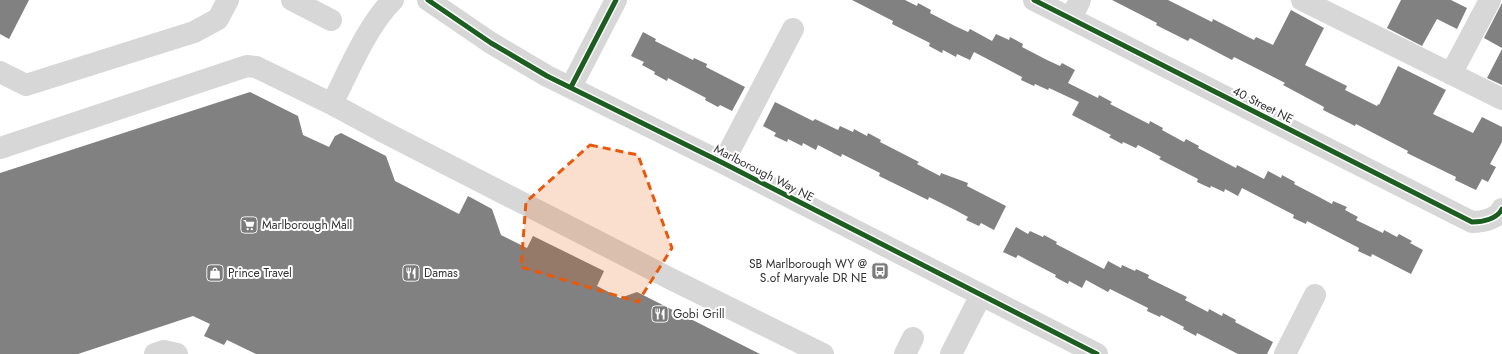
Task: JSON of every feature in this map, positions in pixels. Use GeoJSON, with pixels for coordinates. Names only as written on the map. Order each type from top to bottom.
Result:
{"type":"FeatureCollection","features":[{"type":"Feature","properties":{"kind":"street"},"geometry":{"type":"LineString","coordinates":[[0,72],[26,85],[194,32],[218,19],[228,0]]}},
{"type":"Feature","properties":{"kind":"street"},"geometry":{"type":"LineString","coordinates":[[292,0],[331,20]]}},
{"type":"Feature","properties":{"kind":"street"},"geometry":{"type":"LineString","coordinates":[[332,104],[384,8],[393,0]]}},
{"type":"Feature","properties":{"kind":"street"},"geometry":{"type":"LineString","coordinates":[[571,87],[616,0]]}},
{"type":"Feature","properties":{"kind":"street","name":"40 Street NE"},"geometry":{"type":"LineString","coordinates":[[1034,0],[1075,9],[1472,222],[1485,221],[1500,213],[1502,209]]}},
{"type":"Feature","properties":{"kind":"street"},"geometry":{"type":"LineString","coordinates":[[1302,0],[1502,99]]}},
{"type":"Feature","properties":{"kind":"street"},"geometry":{"type":"LineString","coordinates":[[1451,74],[1490,0]]}},
{"type":"Feature","properties":{"kind":"street","name":"Marlborough Way NE"},"geometry":{"type":"LineString","coordinates":[[441,4],[491,43],[547,76],[723,163],[1097,354]]}},
{"type":"Feature","properties":{"kind":"street"},"geometry":{"type":"LineString","coordinates":[[723,163],[793,29]]}},
{"type":"Feature","properties":{"kind":"street"},"geometry":{"type":"LineString","coordinates":[[0,148],[247,66],[256,67],[332,104],[673,280],[823,354]]}},
{"type":"Feature","properties":{"kind":"street"},"geometry":{"type":"LineString","coordinates":[[951,354],[981,295]]}},
{"type":"Feature","properties":{"kind":"street"},"geometry":{"type":"LineString","coordinates":[[1285,354],[1315,295]]}},
{"type":"Feature","properties":{"kind":"street"},"geometry":{"type":"LineString","coordinates":[[155,354],[164,351],[177,354]]}},
{"type":"Feature","properties":{"kind":"highlighted area"},"geometry":{"type":"Polygon","coordinates":[[[590,145],[638,155],[672,248],[638,302],[521,267],[526,202],[590,145]]]}},
{"type":"Feature","properties":{"kind":"building"},"geometry":{"type":"Polygon","coordinates":[[[0,0],[29,0],[9,39],[0,34],[0,0]]]}},
{"type":"Feature","properties":{"kind":"building"},"geometry":{"type":"Polygon","coordinates":[[[852,0],[905,0],[917,6],[918,3],[931,10],[930,13],[955,26],[968,32],[970,29],[992,41],[996,34],[1009,40],[1010,37],[1023,44],[1022,47],[1047,60],[1060,66],[1062,63],[1075,70],[1068,83],[1098,98],[1099,95],[1112,102],[1110,104],[1149,124],[1150,121],[1163,128],[1162,130],[1184,142],[1186,139],[1199,146],[1198,148],[1236,168],[1237,165],[1264,179],[1268,171],[1281,178],[1282,175],[1295,182],[1294,184],[1332,204],[1333,201],[1347,207],[1345,210],[1358,217],[1356,220],[1383,233],[1384,230],[1397,237],[1399,234],[1412,241],[1410,243],[1423,250],[1411,274],[1372,254],[1371,257],[1358,251],[1359,248],[1307,221],[1306,224],[1293,218],[1294,215],[1242,188],[1238,196],[1225,189],[1224,192],[1211,186],[1210,188],[1197,182],[1198,179],[1159,159],[1161,157],[1138,145],[1136,148],[1123,142],[1122,144],[1109,137],[1111,135],[1072,115],[1079,102],[1049,88],[1048,90],[1035,84],[1034,86],[1021,80],[1022,77],[974,52],[970,60],[957,54],[956,57],[943,50],[942,53],[929,46],[930,43],[892,24],[893,21],[852,0]]]}},
{"type":"Feature","properties":{"kind":"building"},"geometry":{"type":"Polygon","coordinates":[[[1112,0],[1168,0],[1212,22],[1213,19],[1254,40],[1256,37],[1273,45],[1291,10],[1324,28],[1305,65],[1347,86],[1345,90],[1377,106],[1378,104],[1379,105],[1398,66],[1446,90],[1433,114],[1473,133],[1482,117],[1502,127],[1502,142],[1490,164],[1496,167],[1488,182],[1482,179],[1476,190],[1455,180],[1456,177],[1407,153],[1408,151],[1356,124],[1355,126],[1323,110],[1324,107],[1283,85],[1285,83],[1234,57],[1232,60],[1190,38],[1188,41],[1112,0]]]}},
{"type":"Feature","properties":{"kind":"building"},"geometry":{"type":"Polygon","coordinates":[[[1401,0],[1451,0],[1467,8],[1457,29],[1437,19],[1422,46],[1387,28],[1401,0]]]}},
{"type":"Feature","properties":{"kind":"building"},"geometry":{"type":"Polygon","coordinates":[[[1502,3],[1502,48],[1484,38],[1502,3]]]}},
{"type":"Feature","properties":{"kind":"building"},"geometry":{"type":"Polygon","coordinates":[[[643,32],[656,39],[655,41],[693,60],[694,58],[707,64],[706,67],[745,87],[732,111],[720,105],[718,107],[705,100],[706,98],[668,78],[667,81],[654,74],[655,72],[642,65],[644,62],[631,56],[643,32]]]}},
{"type":"Feature","properties":{"kind":"building"},"geometry":{"type":"Polygon","coordinates":[[[1502,49],[1502,85],[1487,78],[1502,49]]]}},
{"type":"Feature","properties":{"kind":"building","name":"Marlborough Mall"},"geometry":{"type":"Polygon","coordinates":[[[250,92],[298,116],[303,135],[329,147],[335,136],[341,133],[386,156],[395,181],[459,214],[468,196],[492,209],[501,235],[527,248],[533,236],[604,271],[597,286],[620,298],[637,292],[760,354],[256,354],[227,340],[224,345],[204,336],[210,324],[193,316],[78,354],[0,354],[0,173],[250,92]]]}},
{"type":"Feature","properties":{"kind":"building"},"geometry":{"type":"Polygon","coordinates":[[[775,102],[813,121],[815,119],[838,130],[840,126],[853,132],[854,129],[867,136],[868,133],[881,140],[880,142],[919,162],[917,164],[940,176],[941,173],[968,183],[967,186],[1006,206],[994,230],[981,223],[979,226],[966,220],[968,217],[955,210],[929,197],[928,200],[879,176],[880,173],[842,154],[841,157],[818,145],[816,150],[803,143],[802,146],[788,139],[787,142],[774,136],[776,133],[763,126],[775,102]]]}},
{"type":"Feature","properties":{"kind":"building"},"geometry":{"type":"Polygon","coordinates":[[[1016,227],[1028,234],[1030,231],[1043,237],[1044,235],[1057,242],[1056,244],[1104,269],[1108,261],[1121,268],[1122,265],[1135,271],[1136,269],[1149,275],[1148,278],[1187,297],[1185,300],[1208,312],[1209,309],[1222,316],[1223,313],[1236,320],[1235,322],[1273,342],[1267,354],[1238,354],[1197,333],[1196,336],[1183,329],[1184,327],[1161,315],[1160,317],[1147,311],[1148,308],[1110,289],[1108,292],[1086,280],[1082,288],[1069,281],[1068,284],[1055,277],[1056,275],[1018,255],[1016,258],[1003,252],[1016,227]]]}},
{"type":"Feature","properties":{"kind":"cycle path"},"geometry":{"type":"LineString","coordinates":[[428,0],[491,43],[547,76],[723,163],[1097,354]]}},
{"type":"Feature","properties":{"kind":"cycle path"},"geometry":{"type":"LineString","coordinates":[[571,87],[616,0]]}},
{"type":"Feature","properties":{"kind":"cycle path"},"geometry":{"type":"LineString","coordinates":[[1034,0],[1472,222],[1493,218],[1502,209]]}},
{"type":"Feature","properties":{"kind":"place","name":"Marlborough Mall"},"geometry":{"type":"Point","coordinates":[249,225]}},
{"type":"Feature","properties":{"kind":"place","name":"SB Marlborough WY @ S.of Maryvale DR NE"},"geometry":{"type":"Point","coordinates":[880,271]}},
{"type":"Feature","properties":{"kind":"place","name":"Prince Travel"},"geometry":{"type":"Point","coordinates":[215,273]}},
{"type":"Feature","properties":{"kind":"place","name":"Damas"},"geometry":{"type":"Point","coordinates":[411,273]}},
{"type":"Feature","properties":{"kind":"place","name":"Gobi Grill"},"geometry":{"type":"Point","coordinates":[660,314]}}]}
